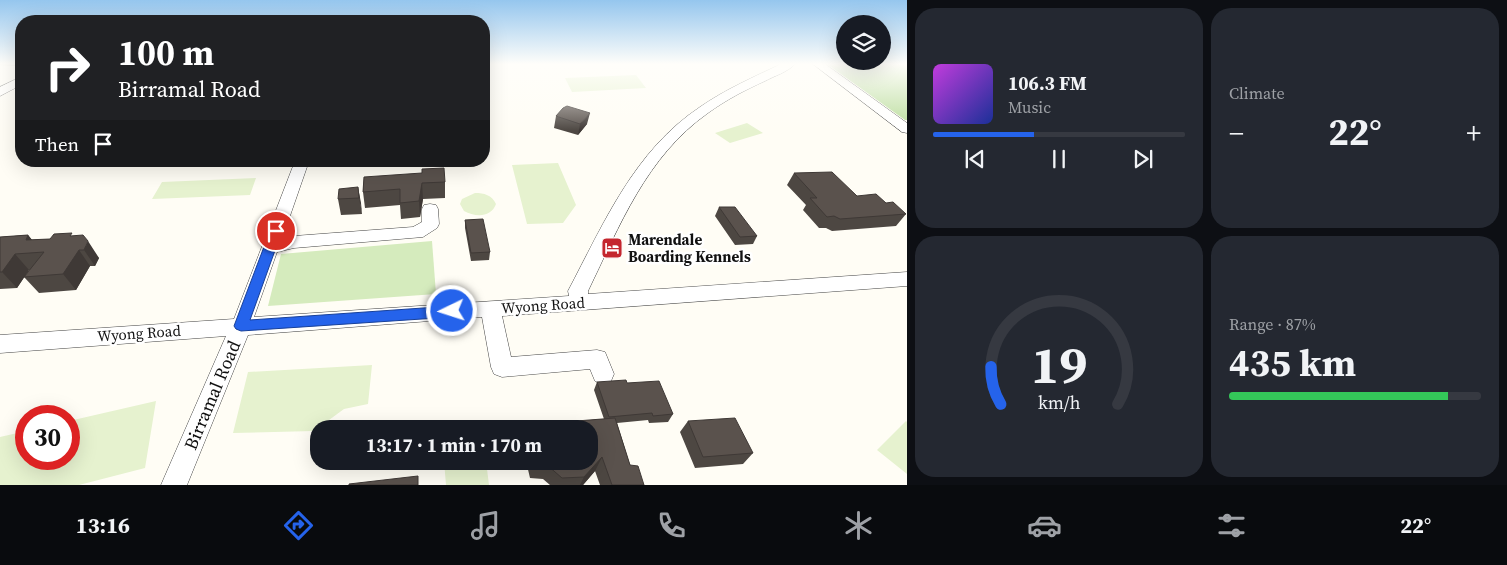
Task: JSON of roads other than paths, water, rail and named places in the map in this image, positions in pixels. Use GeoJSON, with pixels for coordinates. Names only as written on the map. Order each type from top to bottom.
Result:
{"type":"FeatureCollection","features":[{"type":"Feature","properties":{"kind":"street"},"geometry":{"type":"LineString","coordinates":[[579,303],[578,291],[581,284],[628,190],[645,165],[678,130],[700,112],[747,87]]}},
{"type":"Feature","properties":{"kind":"street"},"geometry":{"type":"LineString","coordinates":[[849,87],[907,129]]}},
{"type":"Feature","properties":{"kind":"street","name":"Birramal Road"},"geometry":{"type":"LineString","coordinates":[[174,485],[241,326],[300,167]]}},
{"type":"Feature","properties":{"kind":"street"},"geometry":{"type":"LineString","coordinates":[[270,248],[294,242],[417,233],[431,224],[430,209]]}},
{"type":"Feature","properties":{"kind":"street","name":"Wyong Road"},"geometry":{"type":"LineString","coordinates":[[0,344],[907,279]]}},
{"type":"Feature","properties":{"kind":"street"},"geometry":{"type":"LineString","coordinates":[[490,309],[502,367],[554,369],[597,359],[603,374]]}},
{"type":"Feature","properties":{"kind":"place","name":"Marendale Boarding Kennels"},"geometry":{"type":"Point","coordinates":[612,248]}}]}
